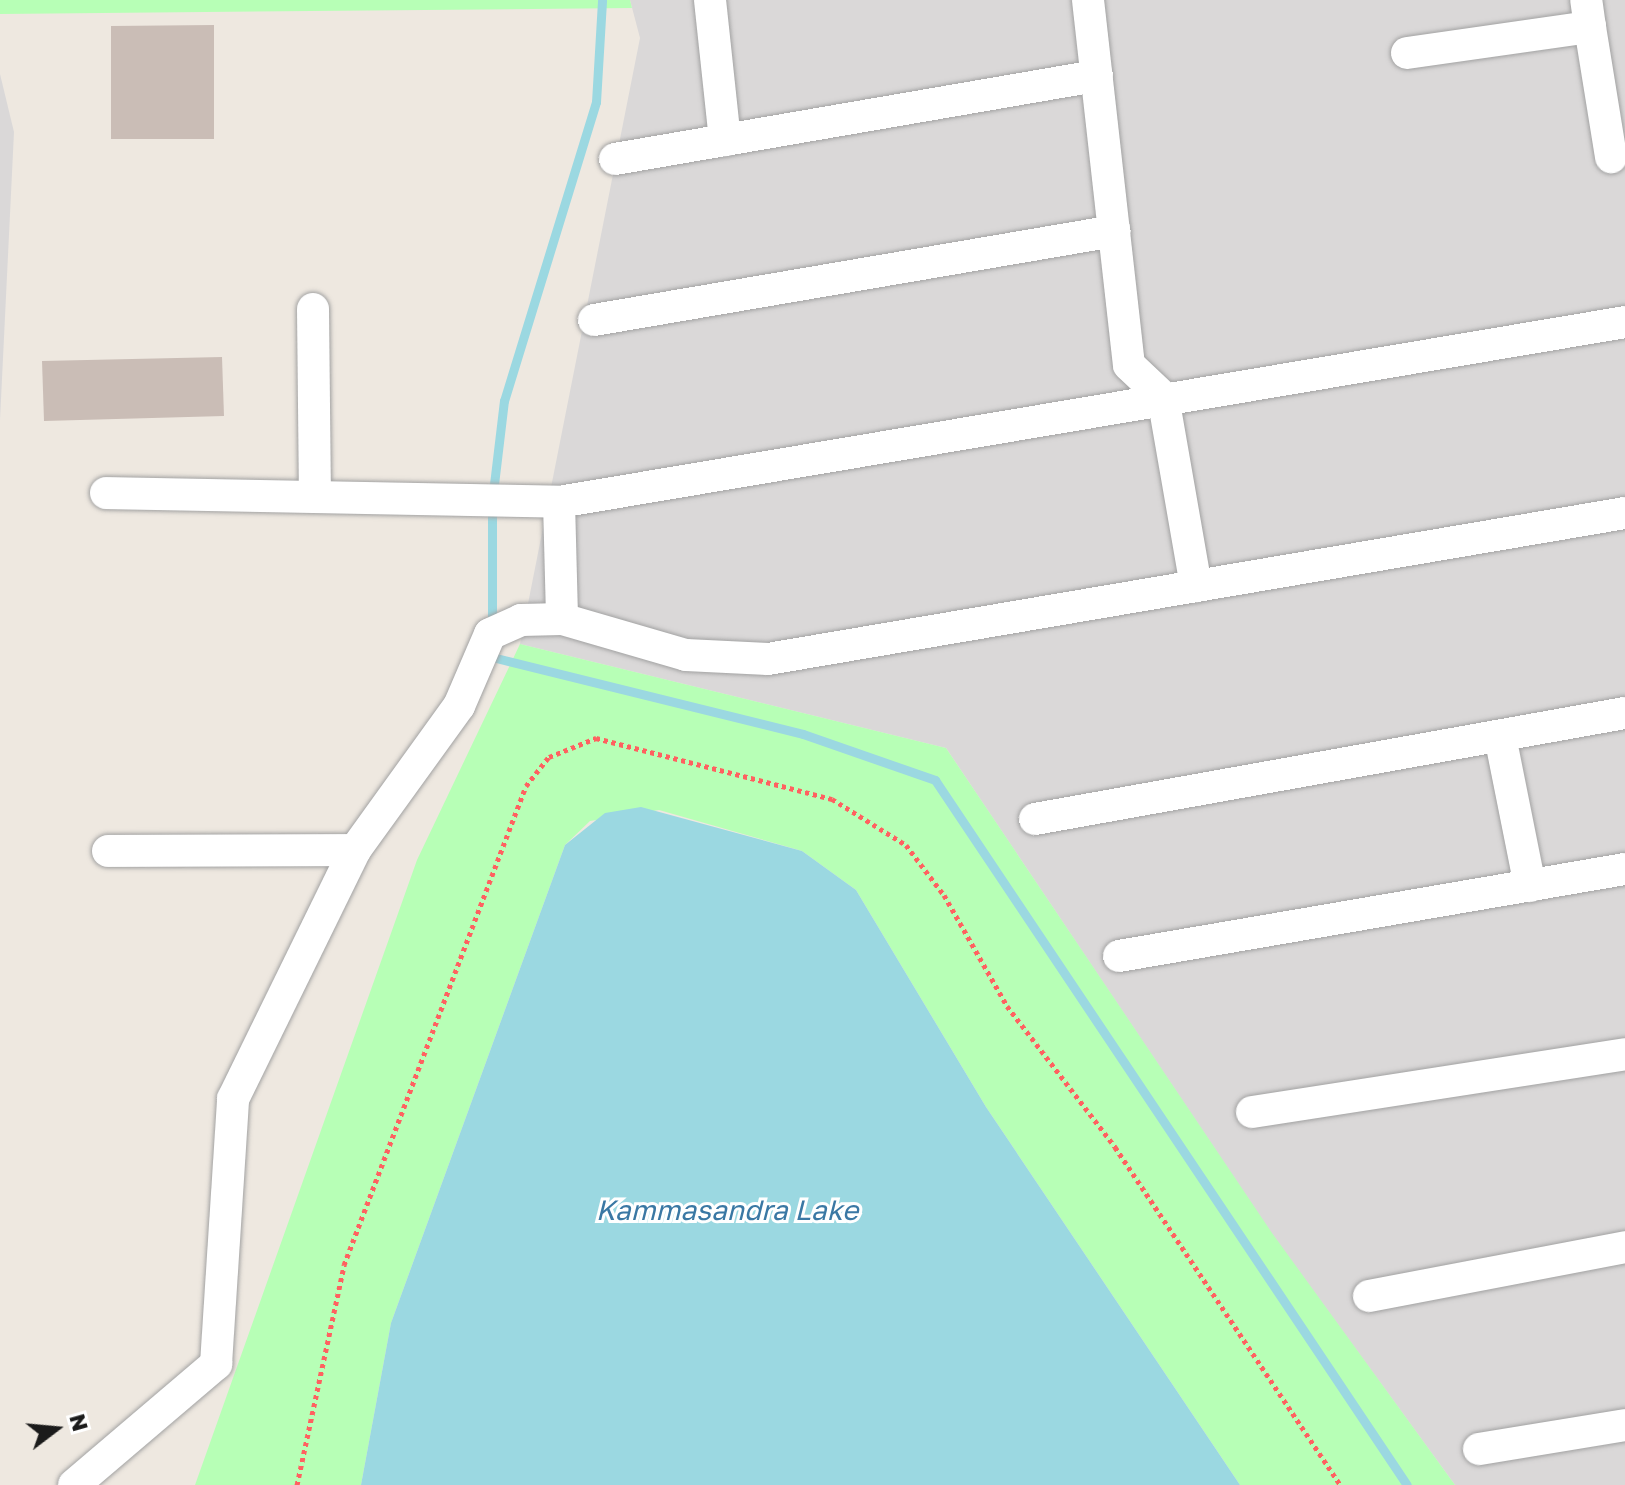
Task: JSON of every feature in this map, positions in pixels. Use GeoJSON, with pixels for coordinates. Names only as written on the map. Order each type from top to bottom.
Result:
{"type":"FeatureCollection","features":[{"type":"Feature","properties":{"kind":"street"},"geometry":{"type":"LineString","coordinates":[[710,0],[725,140]]}},
{"type":"Feature","properties":{"kind":"street"},"geometry":{"type":"LineString","coordinates":[[1088,0],[1129,365],[1164,400],[1196,586]]}},
{"type":"Feature","properties":{"kind":"street"},"geometry":{"type":"LineString","coordinates":[[1407,53],[1588,13],[1611,157]]}},
{"type":"Feature","properties":{"kind":"street"},"geometry":{"type":"LineString","coordinates":[[615,159],[926,103],[1097,76]]}},
{"type":"Feature","properties":{"kind":"street"},"geometry":{"type":"LineString","coordinates":[[594,320],[1114,231]]}},
{"type":"Feature","properties":{"kind":"street"},"geometry":{"type":"LineString","coordinates":[[313,309],[315,497]]}},
{"type":"Feature","properties":{"kind":"street"},"geometry":{"type":"LineString","coordinates":[[106,493],[559,502],[1625,322]]}},
{"type":"Feature","properties":{"kind":"street"},"geometry":{"type":"LineString","coordinates":[[559,502],[562,619]]}},
{"type":"Feature","properties":{"kind":"street"},"geometry":{"type":"LineString","coordinates":[[74,1485],[216,1364],[233,1099],[355,850],[459,706],[490,634],[521,620],[562,619],[686,655],[768,659],[1625,513]]}},
{"type":"Feature","properties":{"kind":"street"},"geometry":{"type":"LineString","coordinates":[[1035,819],[1625,713]]}},
{"type":"Feature","properties":{"kind":"street"},"geometry":{"type":"LineString","coordinates":[[1500,736],[1530,886]]}},
{"type":"Feature","properties":{"kind":"street"},"geometry":{"type":"LineString","coordinates":[[108,851],[355,850]]}},
{"type":"Feature","properties":{"kind":"street"},"geometry":{"type":"LineString","coordinates":[[1119,956],[1625,869]]}},
{"type":"Feature","properties":{"kind":"street"},"geometry":{"type":"LineString","coordinates":[[1252,1112],[1625,1054]]}},
{"type":"Feature","properties":{"kind":"street"},"geometry":{"type":"LineString","coordinates":[[1369,1296],[1625,1247]]}},
{"type":"Feature","properties":{"kind":"street"},"geometry":{"type":"LineString","coordinates":[[1479,1449],[1625,1425]]}},
{"type":"Feature","properties":{"kind":"path"},"geometry":{"type":"LineString","coordinates":[[297,1485],[344,1265],[526,786],[549,757],[596,738],[832,799],[906,845],[944,895],[1007,1006],[1115,1147],[1340,1485]]}},
{"type":"Feature","properties":{"kind":"shaded area"},"geometry":{"type":"Polygon","coordinates":[[[630,0],[1625,0],[1625,1485],[1455,1485],[1272,1234],[946,748],[520,644],[640,38],[630,0]]]}},
{"type":"Feature","properties":{"kind":"shaded area"},"geometry":{"type":"Polygon","coordinates":[[[0,74],[14,132],[0,420],[0,74]]]}},
{"type":"Feature","properties":{"kind":"green space"},"geometry":{"type":"Polygon","coordinates":[[[0,0],[630,0],[632,8],[0,14],[0,0]]]}},
{"type":"Feature","properties":{"kind":"green space"},"geometry":{"type":"Polygon","coordinates":[[[520,644],[946,748],[1272,1233],[1455,1485],[1240,1485],[986,1107],[856,890],[802,851],[659,810],[590,821],[565,845],[391,1323],[361,1485],[195,1485],[417,860],[520,644]]]}},
{"type":"Feature","properties":{"kind":"water","name":"Kammasandra Lake"},"geometry":{"type":"Polygon","coordinates":[[[641,807],[802,851],[856,890],[986,1107],[1240,1485],[361,1485],[391,1323],[565,845],[605,813],[641,807]]]}},
{"type":"Feature","properties":{"kind":"building"},"geometry":{"type":"Polygon","coordinates":[[[214,25],[214,139],[111,139],[111,26],[214,25]]]}},
{"type":"Feature","properties":{"kind":"building"},"geometry":{"type":"Polygon","coordinates":[[[222,357],[224,416],[44,421],[42,361],[222,357]]]}},
{"type":"Feature","properties":{"kind":"waterway"},"geometry":{"type":"LineString","coordinates":[[492,626],[492,501],[504,401],[596,102],[602,0]]}},
{"type":"Feature","properties":{"kind":"waterway"},"geometry":{"type":"LineString","coordinates":[[492,657],[803,734],[935,780],[1407,1485]]}}]}
